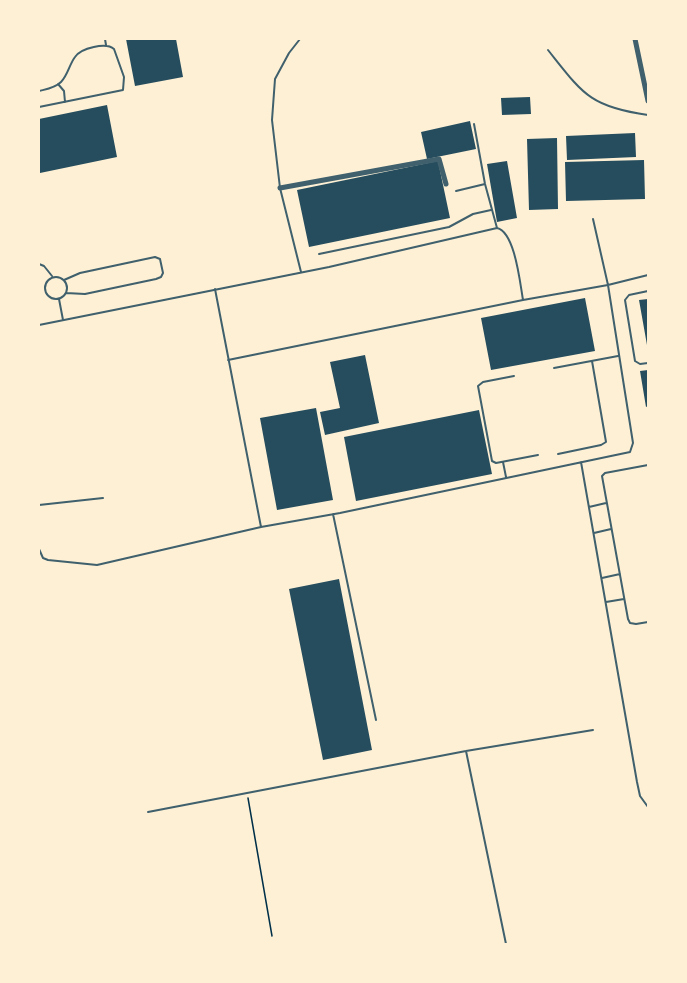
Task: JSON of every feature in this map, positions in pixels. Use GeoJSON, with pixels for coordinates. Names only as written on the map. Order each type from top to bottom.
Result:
{"type":"FeatureCollection","features":[{"type":"Feature","properties":{"kind":"street"},"geometry":{"type":"LineString","coordinates":[[635,39],[648,101]]}},
{"type":"Feature","properties":{"kind":"street"},"geometry":{"type":"LineString","coordinates":[[280,188],[439,159],[446,184]]}},
{"type":"Feature","properties":{"kind":"lane"},"geometry":{"type":"LineString","coordinates":[[105,39],[106,45]]}},
{"type":"Feature","properties":{"kind":"lane"},"geometry":{"type":"LineString","coordinates":[[300,39],[280,68],[273,88],[272,120],[280,188],[301,272]]}},
{"type":"Feature","properties":{"kind":"lane"},"geometry":{"type":"LineString","coordinates":[[39,91],[58,84],[78,54],[106,45],[113,47],[124,77],[123,90],[39,107]]}},
{"type":"Feature","properties":{"kind":"lane"},"geometry":{"type":"LineString","coordinates":[[548,50],[587,96],[610,107],[648,115]]}},
{"type":"Feature","properties":{"kind":"lane"},"geometry":{"type":"LineString","coordinates":[[58,84],[64,91],[65,102]]}},
{"type":"Feature","properties":{"kind":"lane"},"geometry":{"type":"LineString","coordinates":[[474,124],[491,210],[497,228],[505,233],[511,243],[523,300]]}},
{"type":"Feature","properties":{"kind":"lane"},"geometry":{"type":"LineString","coordinates":[[456,191],[485,184]]}},
{"type":"Feature","properties":{"kind":"lane"},"geometry":{"type":"LineString","coordinates":[[319,254],[449,227],[469,215],[491,210]]}},
{"type":"Feature","properties":{"kind":"lane"},"geometry":{"type":"LineString","coordinates":[[39,549],[43,558],[48,560],[97,565],[261,527],[628,452],[632,448],[608,285],[593,219]]}},
{"type":"Feature","properties":{"kind":"lane"},"geometry":{"type":"LineString","coordinates":[[39,325],[301,272],[497,228]]}},
{"type":"Feature","properties":{"kind":"lane"},"geometry":{"type":"LineString","coordinates":[[64,280],[80,273],[155,257],[160,259],[162,268],[162,275],[156,279],[85,294],[66,293]]}},
{"type":"Feature","properties":{"kind":"lane"},"geometry":{"type":"LineString","coordinates":[[39,264],[44,266],[52,277]]}},
{"type":"Feature","properties":{"kind":"lane"},"geometry":{"type":"LineString","coordinates":[[228,360],[608,285],[648,275]]}},
{"type":"Feature","properties":{"kind":"lane"},"geometry":{"type":"LineString","coordinates":[[58,276],[67,284],[66,293],[59,299],[50,297],[45,290],[46,283],[52,277],[58,276]]}},
{"type":"Feature","properties":{"kind":"lane"},"geometry":{"type":"LineString","coordinates":[[215,289],[261,527]]}},
{"type":"Feature","properties":{"kind":"lane"},"geometry":{"type":"LineString","coordinates":[[648,291],[629,295],[625,300],[634,361],[640,364],[648,363]]}},
{"type":"Feature","properties":{"kind":"lane"},"geometry":{"type":"LineString","coordinates":[[59,299],[63,320]]}},
{"type":"Feature","properties":{"kind":"lane"},"geometry":{"type":"LineString","coordinates":[[554,368],[618,356]]}},
{"type":"Feature","properties":{"kind":"lane"},"geometry":{"type":"LineString","coordinates":[[558,454],[601,446],[606,442],[592,361]]}},
{"type":"Feature","properties":{"kind":"lane"},"geometry":{"type":"LineString","coordinates":[[513,376],[483,382],[478,386],[492,461],[496,464],[538,455]]}},
{"type":"Feature","properties":{"kind":"lane"},"geometry":{"type":"LineString","coordinates":[[503,462],[506,478]]}},
{"type":"Feature","properties":{"kind":"lane"},"geometry":{"type":"LineString","coordinates":[[581,462],[637,782],[640,796],[648,807]]}},
{"type":"Feature","properties":{"kind":"lane"},"geometry":{"type":"LineString","coordinates":[[648,465],[603,474],[602,480],[630,623],[648,622]]}},
{"type":"Feature","properties":{"kind":"lane"},"geometry":{"type":"LineString","coordinates":[[39,505],[103,498]]}},
{"type":"Feature","properties":{"kind":"lane"},"geometry":{"type":"LineString","coordinates":[[589,507],[606,503]]}},
{"type":"Feature","properties":{"kind":"lane"},"geometry":{"type":"LineString","coordinates":[[333,514],[376,720]]}},
{"type":"Feature","properties":{"kind":"lane"},"geometry":{"type":"LineString","coordinates":[[593,533],[611,529]]}},
{"type":"Feature","properties":{"kind":"lane"},"geometry":{"type":"LineString","coordinates":[[601,578],[620,574]]}},
{"type":"Feature","properties":{"kind":"lane"},"geometry":{"type":"LineString","coordinates":[[606,602],[624,599]]}},
{"type":"Feature","properties":{"kind":"lane"},"geometry":{"type":"LineString","coordinates":[[148,812],[466,751],[593,730]]}},
{"type":"Feature","properties":{"kind":"lane"},"geometry":{"type":"LineString","coordinates":[[466,751],[506,944]]}},
{"type":"Feature","properties":{"kind":"path"},"geometry":{"type":"LineString","coordinates":[[248,793],[272,936]]}},
{"type":"Feature","properties":{"kind":"building"},"geometry":{"type":"Polygon","coordinates":[[[126,39],[176,39],[183,77],[135,86],[126,39]]]}},
{"type":"Feature","properties":{"kind":"building"},"geometry":{"type":"Polygon","coordinates":[[[530,97],[531,114],[502,115],[501,98],[530,97]]]}},
{"type":"Feature","properties":{"kind":"building"},"geometry":{"type":"Polygon","coordinates":[[[107,105],[117,157],[40,173],[39,119],[107,105]]]}},
{"type":"Feature","properties":{"kind":"building"},"geometry":{"type":"Polygon","coordinates":[[[470,121],[476,149],[427,159],[421,132],[470,121]]]}},
{"type":"Feature","properties":{"kind":"building"},"geometry":{"type":"Polygon","coordinates":[[[635,133],[636,157],[567,160],[566,136],[635,133]]]}},
{"type":"Feature","properties":{"kind":"building"},"geometry":{"type":"Polygon","coordinates":[[[557,138],[558,209],[529,210],[527,139],[557,138]]]}},
{"type":"Feature","properties":{"kind":"building"},"geometry":{"type":"Polygon","coordinates":[[[644,160],[645,199],[566,201],[565,162],[644,160]]]}},
{"type":"Feature","properties":{"kind":"building"},"geometry":{"type":"Polygon","coordinates":[[[438,161],[450,218],[309,247],[297,190],[438,161]]]}},
{"type":"Feature","properties":{"kind":"building"},"geometry":{"type":"Polygon","coordinates":[[[507,161],[517,218],[497,222],[487,164],[507,161]]]}},
{"type":"Feature","properties":{"kind":"building"},"geometry":{"type":"Polygon","coordinates":[[[585,298],[595,351],[491,370],[481,318],[585,298]]]}},
{"type":"Feature","properties":{"kind":"building"},"geometry":{"type":"Polygon","coordinates":[[[648,299],[648,344],[647,345],[639,300],[648,299]]]}},
{"type":"Feature","properties":{"kind":"building"},"geometry":{"type":"Polygon","coordinates":[[[365,355],[379,423],[325,435],[320,412],[340,408],[330,362],[365,355]]]}},
{"type":"Feature","properties":{"kind":"building"},"geometry":{"type":"Polygon","coordinates":[[[648,370],[648,406],[646,407],[640,371],[648,370]]]}},
{"type":"Feature","properties":{"kind":"building"},"geometry":{"type":"Polygon","coordinates":[[[316,408],[333,500],[277,510],[260,418],[316,408]]]}},
{"type":"Feature","properties":{"kind":"building"},"geometry":{"type":"Polygon","coordinates":[[[479,410],[492,474],[356,501],[344,437],[479,410]]]}},
{"type":"Feature","properties":{"kind":"building"},"geometry":{"type":"Polygon","coordinates":[[[339,579],[372,750],[323,760],[289,589],[339,579]]]}}]}
